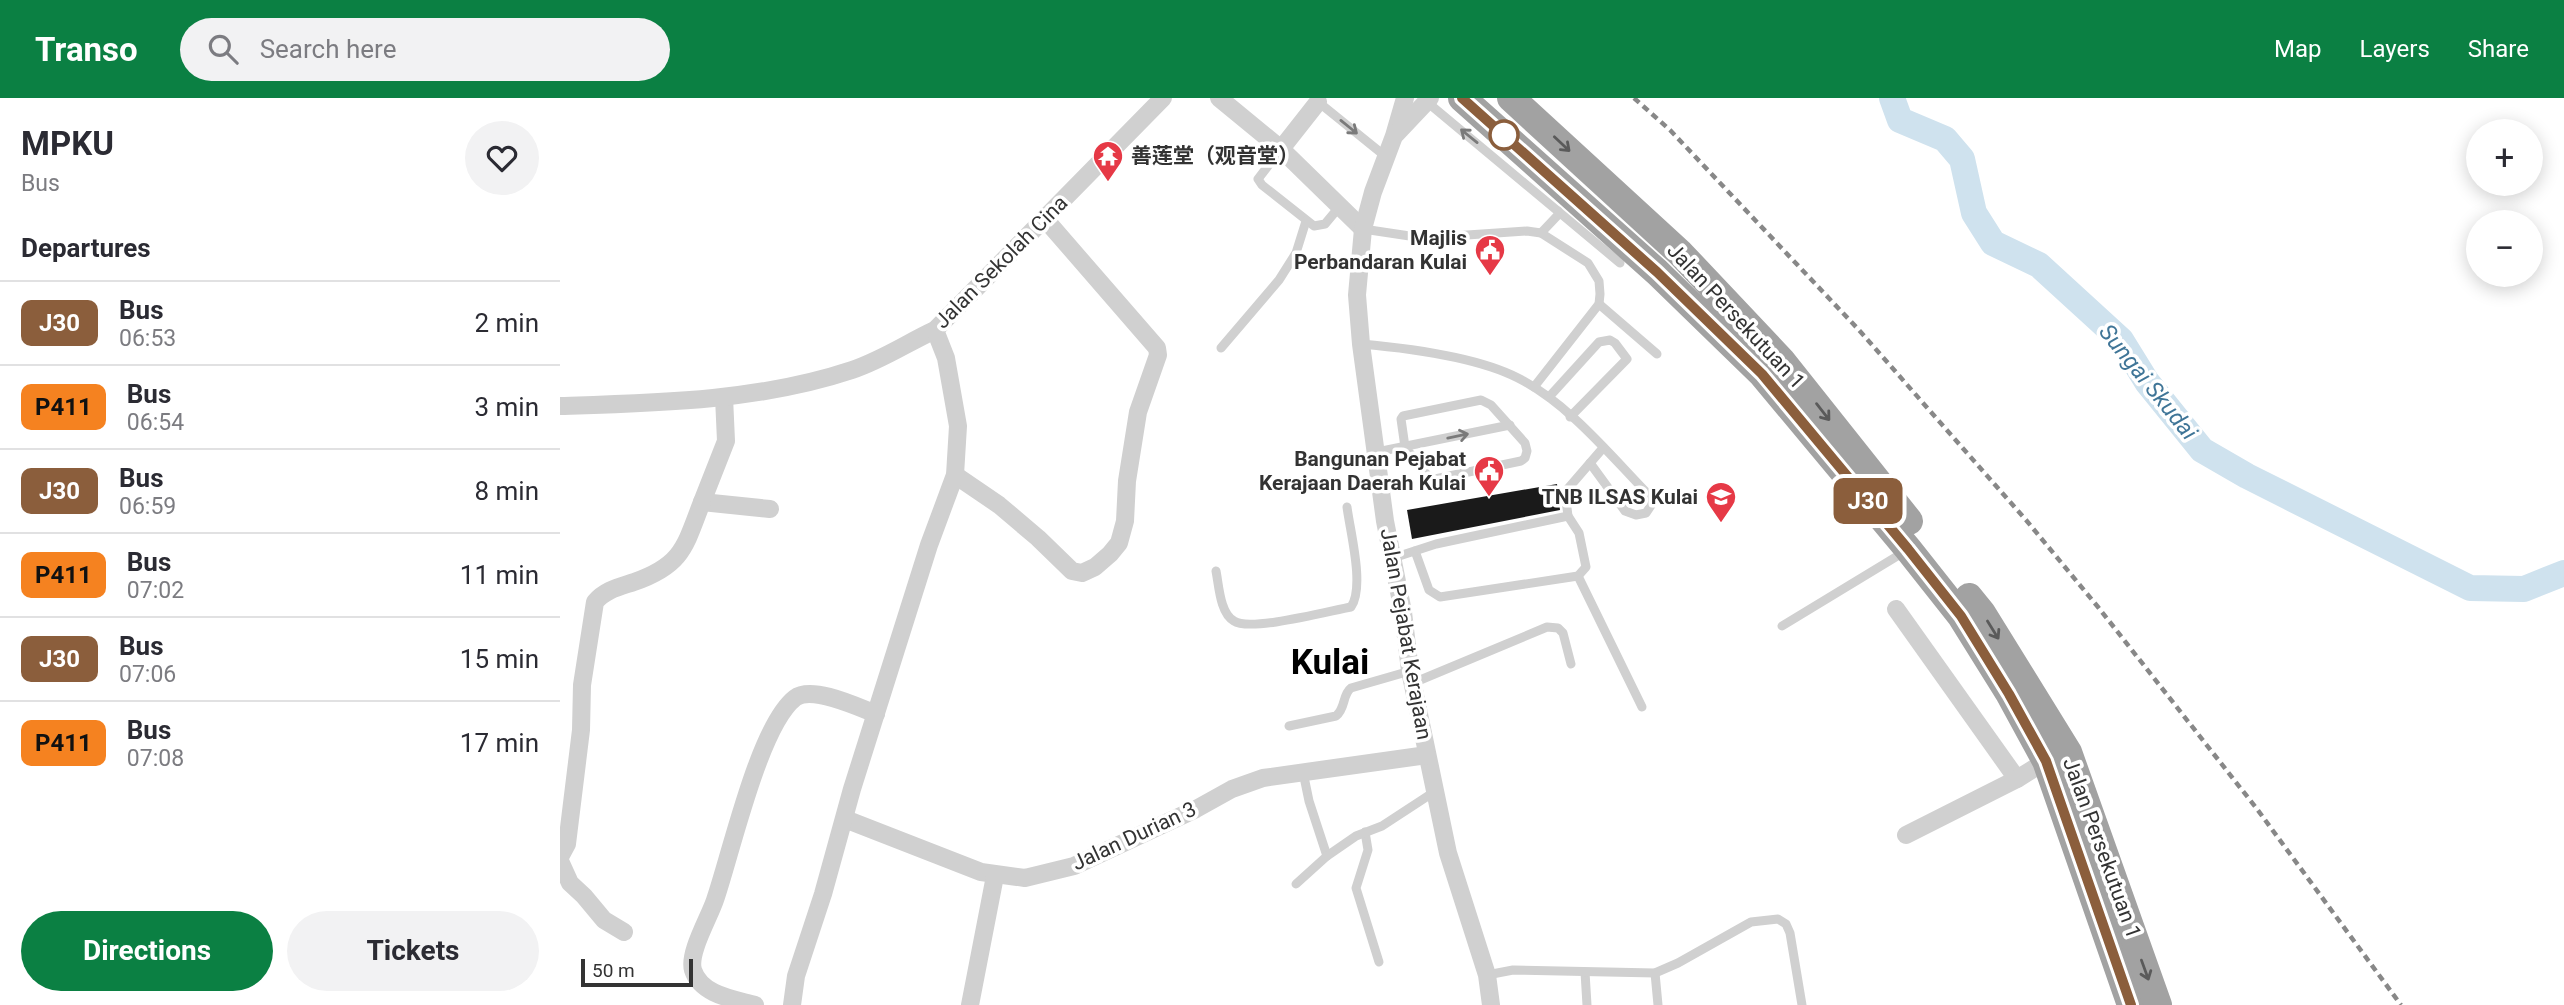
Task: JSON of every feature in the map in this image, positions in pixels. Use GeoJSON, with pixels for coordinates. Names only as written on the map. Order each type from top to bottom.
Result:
{"type":"FeatureCollection","features":[{"type":"Feature","properties":{"kind":"highway","name":"Jalan Persekutuan 1"},"geometry":{"type":"LineString","coordinates":[[1462,98],[1657,272],[1762,374],[1961,616],[2046,761],[2131,1005]]}},
{"type":"Feature","properties":{"kind":"highway","name":"Jalan Persekutuan 1"},"geometry":{"type":"LineString","coordinates":[[1511,98],[1680,253],[1781,360],[1982,612],[2068,752],[2158,1005]]}},
{"type":"Feature","properties":{"kind":"street","name":"Jalan Sekolah Cina"},"geometry":{"type":"LineString","coordinates":[[560,406],[724,397],[801,384],[855,369],[901,348],[935,330],[1163,98]]}},
{"type":"Feature","properties":{"kind":"street"},"geometry":{"type":"LineString","coordinates":[[1219,98],[1281,149],[1363,229]]}},
{"type":"Feature","properties":{"kind":"street","name":"Jalan Pejabat Kerajaan"},"geometry":{"type":"LineString","coordinates":[[1405,98],[1363,229],[1357,295],[1361,344],[1385,520],[1394,558],[1411,677],[1448,853],[1487,975],[1491,1005]]}},
{"type":"Feature","properties":{"kind":"street"},"geometry":{"type":"LineString","coordinates":[[1281,149],[1316,100]]}},
{"type":"Feature","properties":{"kind":"street","name":"Jalan Pejabat Kerajaan"},"geometry":{"type":"LineString","coordinates":[[1394,136],[1428,100]]}},
{"type":"Feature","properties":{"kind":"street"},"geometry":{"type":"LineString","coordinates":[[955,475],[999,505],[1072,571],[1082,573],[1095,567],[1111,554],[1119,543],[1125,520],[1127,481],[1138,412],[1157,359],[1157,348],[1045,219]]}},
{"type":"Feature","properties":{"kind":"street"},"geometry":{"type":"LineString","coordinates":[[792,1005],[796,976],[852,789],[929,545],[955,475],[958,426],[946,358],[935,330]]}},
{"type":"Feature","properties":{"kind":"street"},"geometry":{"type":"LineString","coordinates":[[624,932],[604,920],[570,883],[560,859],[568,844],[581,730],[582,685],[595,602],[603,593],[645,578],[677,559],[687,542],[726,441],[724,397]]}},
{"type":"Feature","properties":{"kind":"street"},"geometry":{"type":"LineString","coordinates":[[702,502],[770,509]]}},
{"type":"Feature","properties":{"kind":"street"},"geometry":{"type":"LineString","coordinates":[[1896,609],[2017,779]]}},
{"type":"Feature","properties":{"kind":"street"},"geometry":{"type":"LineString","coordinates":[[755,1005],[722,996],[704,987],[696,979],[692,967],[695,949],[715,901],[749,787],[784,711],[796,698],[804,694],[821,695],[876,714]]}},
{"type":"Feature","properties":{"kind":"street","name":"Jalan Durian 3"},"geometry":{"type":"LineString","coordinates":[[845,819],[995,876],[1025,878],[1074,866],[1196,809],[1232,789],[1263,778],[1427,755]]}},
{"type":"Feature","properties":{"kind":"street"},"geometry":{"type":"LineString","coordinates":[[1906,835],[2017,779],[2046,761]]}},
{"type":"Feature","properties":{"kind":"street"},"geometry":{"type":"LineString","coordinates":[[970,1005],[995,876]]}},
{"type":"Feature","properties":{"kind":"lane"},"geometry":{"type":"LineString","coordinates":[[1316,100],[1385,156]]}},
{"type":"Feature","properties":{"kind":"lane"},"geometry":{"type":"LineString","coordinates":[[1428,100],[1620,263]]}},
{"type":"Feature","properties":{"kind":"lane"},"geometry":{"type":"LineString","coordinates":[[1281,149],[1258,179],[1262,185],[1314,226],[1325,224],[1340,205]]}},
{"type":"Feature","properties":{"kind":"lane"},"geometry":{"type":"LineString","coordinates":[[1541,233],[1558,215],[1558,211]]}},
{"type":"Feature","properties":{"kind":"lane"},"geometry":{"type":"LineString","coordinates":[[1221,348],[1279,280],[1296,253],[1306,221]]}},
{"type":"Feature","properties":{"kind":"lane"},"geometry":{"type":"LineString","coordinates":[[1363,229],[1423,238],[1527,231],[1541,233],[1588,263],[1599,281],[1598,304],[1534,387]]}},
{"type":"Feature","properties":{"kind":"lane"},"geometry":{"type":"LineString","coordinates":[[1598,304],[1657,354]]}},
{"type":"Feature","properties":{"kind":"lane"},"geometry":{"type":"LineString","coordinates":[[1549,397],[1598,342],[1609,340],[1615,343],[1627,359],[1570,416]]}},
{"type":"Feature","properties":{"kind":"lane"},"geometry":{"type":"LineString","coordinates":[[1361,344],[1457,359],[1515,376],[1534,387],[1570,416],[1649,495],[1652,504],[1646,513],[1625,511],[1590,463]]}},
{"type":"Feature","properties":{"kind":"lane"},"geometry":{"type":"LineString","coordinates":[[1476,400],[1485,401],[1510,425],[1525,443],[1527,450],[1521,461],[1442,479],[1428,476],[1405,447],[1400,424],[1403,416],[1476,400]]}},
{"type":"Feature","properties":{"kind":"lane"},"geometry":{"type":"LineString","coordinates":[[1377,453],[1510,425]]}},
{"type":"Feature","properties":{"kind":"lane"},"geometry":{"type":"LineString","coordinates":[[1415,551],[1429,590],[1440,597],[1578,576],[1586,567],[1579,533],[1568,516],[1565,492],[1603,447]]}},
{"type":"Feature","properties":{"kind":"lane"},"geometry":{"type":"LineString","coordinates":[[1216,571],[1225,612],[1233,621],[1245,625],[1287,620],[1351,607],[1356,599],[1357,583],[1347,507]]}},
{"type":"Feature","properties":{"kind":"lane"},"geometry":{"type":"LineString","coordinates":[[1394,558],[1436,544],[1568,516]]}},
{"type":"Feature","properties":{"kind":"lane"},"geometry":{"type":"LineString","coordinates":[[1782,626],[1908,549]]}},
{"type":"Feature","properties":{"kind":"lane"},"geometry":{"type":"LineString","coordinates":[[1578,576],[1642,707]]}},
{"type":"Feature","properties":{"kind":"lane"},"geometry":{"type":"LineString","coordinates":[[1289,726],[1336,716],[1342,711],[1347,691],[1351,688],[1411,677],[1547,627],[1558,628],[1563,634],[1571,664]]}},
{"type":"Feature","properties":{"kind":"lane"},"geometry":{"type":"LineString","coordinates":[[1303,772],[1309,801],[1327,856]]}},
{"type":"Feature","properties":{"kind":"lane"},"geometry":{"type":"LineString","coordinates":[[1296,884],[1327,856],[1434,792]]}},
{"type":"Feature","properties":{"kind":"lane"},"geometry":{"type":"LineString","coordinates":[[1365,832],[1368,850],[1356,888],[1379,962]]}},
{"type":"Feature","properties":{"kind":"lane"},"geometry":{"type":"LineString","coordinates":[[1487,975],[1513,970],[1655,973],[1751,922],[1778,919],[1786,924],[1790,933],[1802,1005]]}},
{"type":"Feature","properties":{"kind":"lane"},"geometry":{"type":"LineString","coordinates":[[1585,972],[1587,1005]]}},
{"type":"Feature","properties":{"kind":"lane"},"geometry":{"type":"LineString","coordinates":[[1655,973],[1658,1005]]}},
{"type":"Feature","properties":{"kind":"building"},"geometry":{"type":"Polygon","coordinates":[[[1557,484],[1560,510],[1412,539],[1407,510],[1557,484]]]}},
{"type":"Feature","properties":{"kind":"waterway","name":"Sungai Skudai"},"geometry":{"type":"LineString","coordinates":[[1892,98],[1900,120],[1945,139],[1962,159],[1974,213],[1993,243],[2039,265],[2121,340],[2147,382],[2202,450],[2247,476],[2470,588],[2524,589],[2564,573]]}},
{"type":"Feature","properties":{"kind":"railway"},"geometry":{"type":"LineString","coordinates":[[1634,98],[1670,130],[1858,329],[2026,520],[2257,809],[2401,1005]]}},
{"type":"Feature","properties":{"kind":"bus line","name":"J30"},"geometry":{"type":"LineString","coordinates":[[1462,98],[1657,272],[1762,374],[1961,616],[2046,761],[2131,1005]]}},
{"type":"Feature","properties":{"kind":"place","name":"善莲堂（观音堂）"},"geometry":{"type":"Point","coordinates":[1108,183]}},
{"type":"Feature","properties":{"kind":"place","name":"Majlis Perbandaran Kulai"},"geometry":{"type":"Point","coordinates":[1490,277]}},
{"type":"Feature","properties":{"kind":"place","name":"Bangunan Pejabat Kerajaan Daerah Kulai"},"geometry":{"type":"Point","coordinates":[1489,498]}},
{"type":"Feature","properties":{"kind":"place","name":"TNB ILSAS Kulai"},"geometry":{"type":"Point","coordinates":[1721,524]}},
{"type":"Feature","properties":{"kind":"district","name":"Kulai"},"geometry":{"type":"Point","coordinates":[1330,662]}}]}
